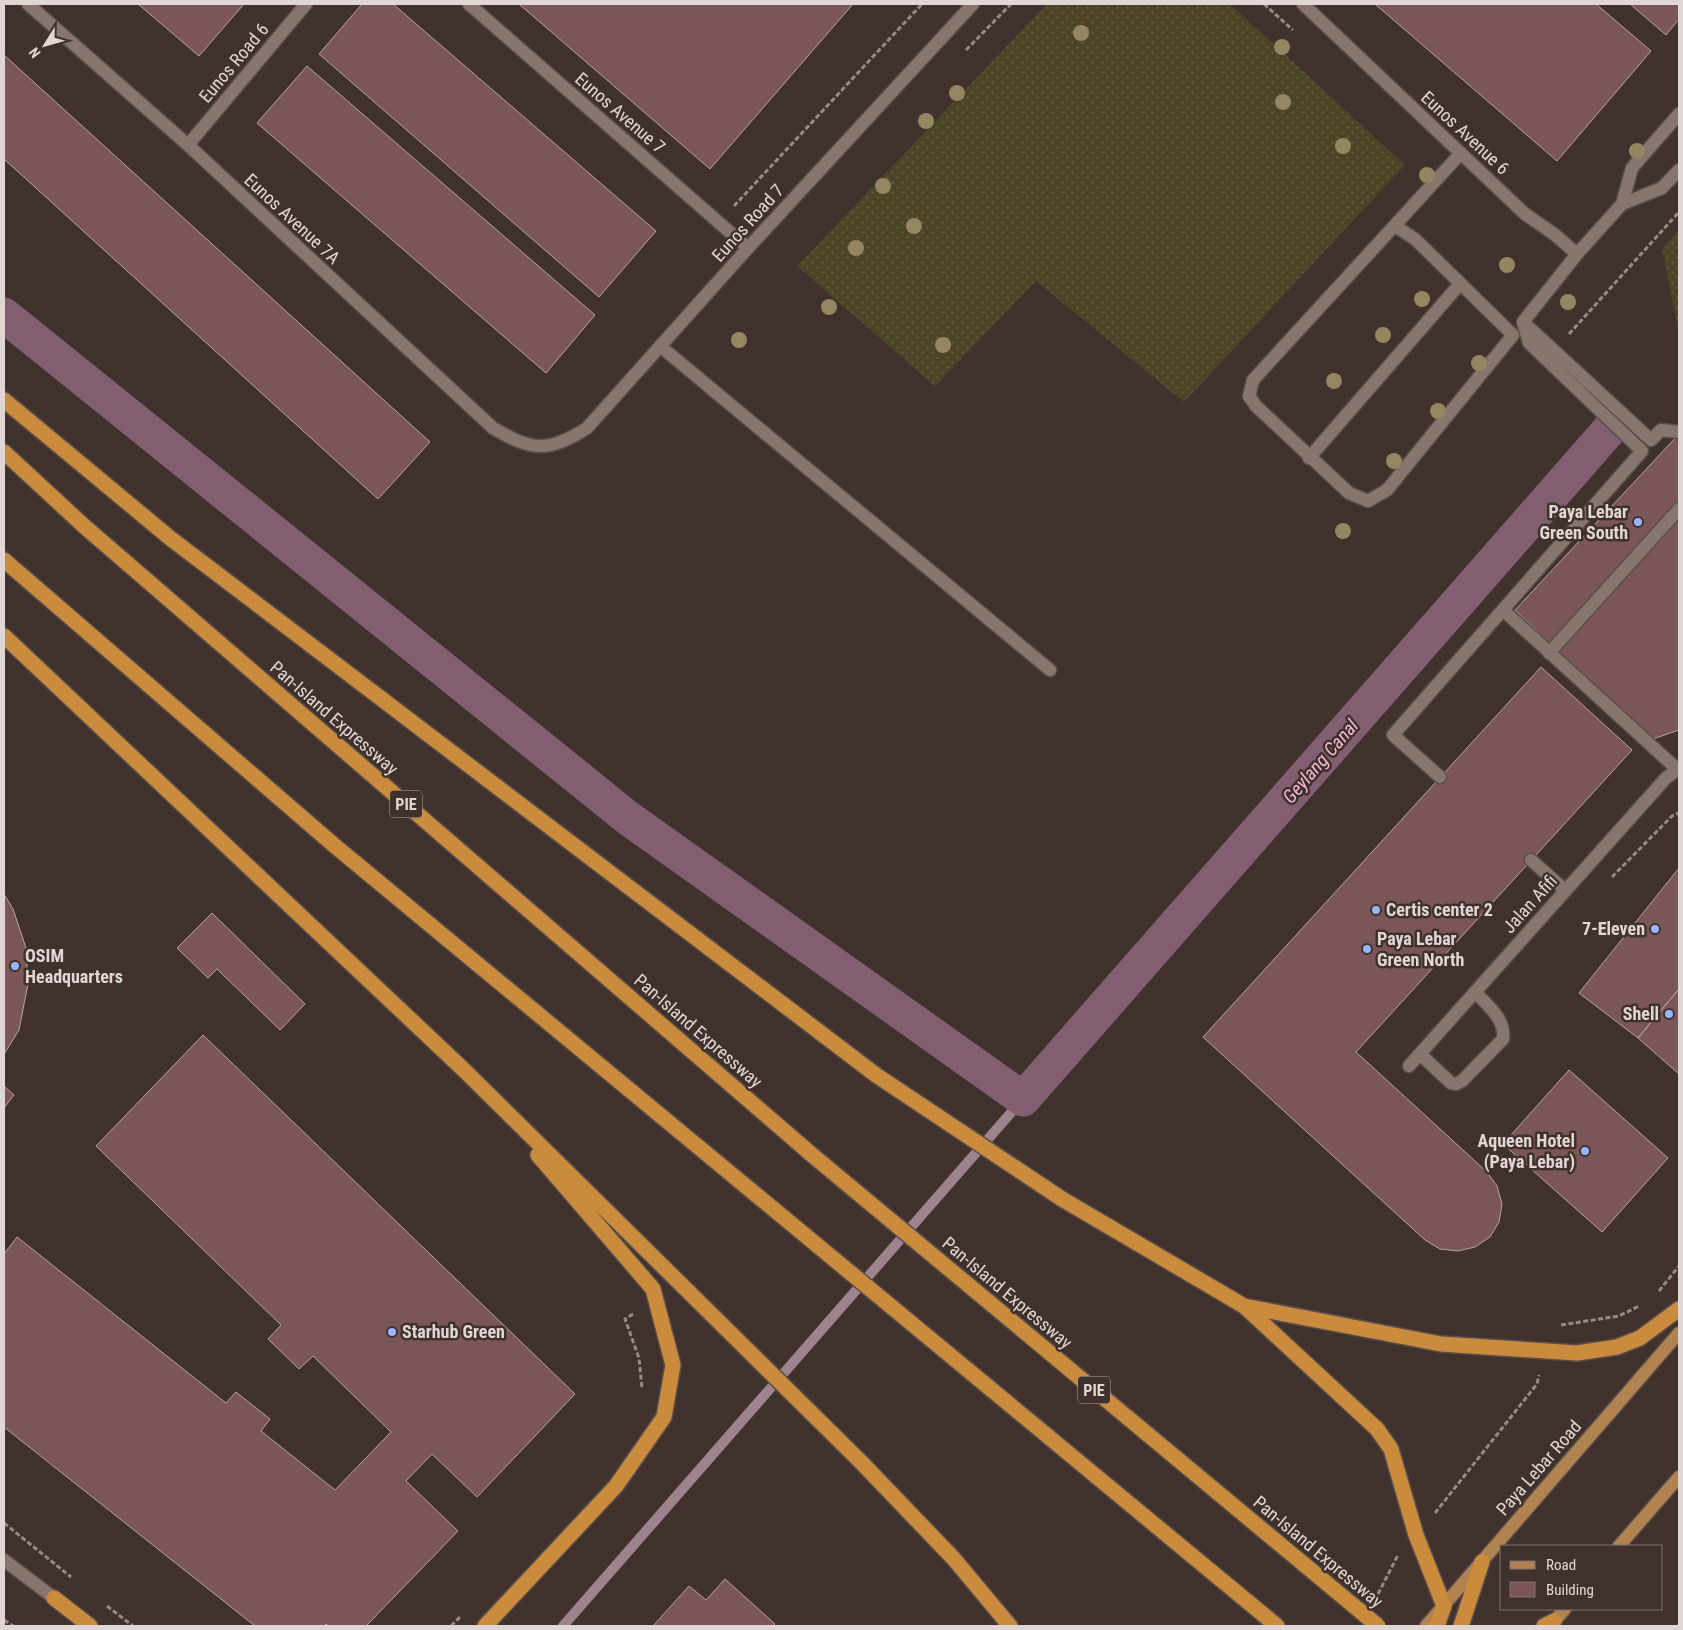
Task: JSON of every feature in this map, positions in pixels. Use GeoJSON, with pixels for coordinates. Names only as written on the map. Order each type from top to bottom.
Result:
{"type":"FeatureCollection","features":[{"type":"Feature","properties":{"kind":"highway"},"geometry":{"type":"LineString","coordinates":[[4,400],[170,538],[876,1075],[1062,1199],[1244,1306],[1384,1438],[1391,1449],[1416,1535],[1444,1606],[1436,1626]]}},
{"type":"Feature","properties":{"kind":"highway","name":"Pan-Island Expressway"},"geometry":{"type":"LineString","coordinates":[[4,452],[84,526],[811,1154],[1378,1626]]}},
{"type":"Feature","properties":{"kind":"highway"},"geometry":{"type":"LineString","coordinates":[[4,560],[328,839],[1277,1626]]}},
{"type":"Feature","properties":{"kind":"highway"},"geometry":{"type":"LineString","coordinates":[[4,636],[464,1070],[766,1368],[954,1559],[1010,1626]]}},
{"type":"Feature","properties":{"kind":"highway"},"geometry":{"type":"LineString","coordinates":[[464,1070],[653,1289],[672,1365],[664,1417],[616,1486],[485,1626]]}},
{"type":"Feature","properties":{"kind":"highway"},"geometry":{"type":"LineString","coordinates":[[1244,1306],[1441,1344],[1577,1352],[1617,1347],[1640,1338],[1679,1309]]}},
{"type":"Feature","properties":{"kind":"highway"},"geometry":{"type":"LineString","coordinates":[[1460,1626],[1482,1562]]}},
{"type":"Feature","properties":{"kind":"highway"},"geometry":{"type":"LineString","coordinates":[[54,1598],[90,1626]]}},
{"type":"Feature","properties":{"kind":"main road","name":"Paya Lebar Road"},"geometry":{"type":"LineString","coordinates":[[1426,1626],[1679,1333]]}},
{"type":"Feature","properties":{"kind":"main road"},"geometry":{"type":"LineString","coordinates":[[1620,1545],[1679,1477]]}},
{"type":"Feature","properties":{"kind":"main road"},"geometry":{"type":"LineString","coordinates":[[1549,1625],[1564,1610]]}},
{"type":"Feature","properties":{"kind":"street","name":"Eunos Avenue 7A"},"geometry":{"type":"LineString","coordinates":[[28,4],[188,145],[493,428],[518,442],[538,446]]}},
{"type":"Feature","properties":{"kind":"street","name":"Eunos Road 6"},"geometry":{"type":"LineString","coordinates":[[188,145],[306,4]]}},
{"type":"Feature","properties":{"kind":"street","name":"Eunos Avenue 7"},"geometry":{"type":"LineString","coordinates":[[469,4],[748,248]]}},
{"type":"Feature","properties":{"kind":"street","name":"Eunos Road 7"},"geometry":{"type":"LineString","coordinates":[[538,446],[566,441],[587,428],[748,248],[973,4]]}},
{"type":"Feature","properties":{"kind":"street","name":"Eunos Avenue 6"},"geometry":{"type":"LineString","coordinates":[[1303,4],[1525,214],[1554,234],[1577,254]]}},
{"type":"Feature","properties":{"kind":"street"},"geometry":{"type":"LineString","coordinates":[[1523,322],[1577,254],[1622,204],[1632,168],[1679,114]]}},
{"type":"Feature","properties":{"kind":"street"},"geometry":{"type":"LineString","coordinates":[[1395,226],[1415,239],[1459,285],[1513,335],[1387,490],[1368,501],[1349,493],[1309,458],[1256,406],[1249,396],[1253,380],[1461,153]]}},
{"type":"Feature","properties":{"kind":"street"},"geometry":{"type":"LineString","coordinates":[[1622,204],[1662,188],[1679,170]]}},
{"type":"Feature","properties":{"kind":"street"},"geometry":{"type":"LineString","coordinates":[[1309,458],[1459,285]]}},
{"type":"Feature","properties":{"kind":"street"},"geometry":{"type":"LineString","coordinates":[[1523,322],[1651,440]]}},
{"type":"Feature","properties":{"kind":"street"},"geometry":{"type":"LineString","coordinates":[[1523,322],[1529,343],[1642,451]]}},
{"type":"Feature","properties":{"kind":"street"},"geometry":{"type":"LineString","coordinates":[[660,346],[1050,670]]}},
{"type":"Feature","properties":{"kind":"street"},"geometry":{"type":"LineString","coordinates":[[1440,777],[1393,735],[1651,440],[1661,430],[1679,432]]}},
{"type":"Feature","properties":{"kind":"street"},"geometry":{"type":"LineString","coordinates":[[1549,652],[1679,509]]}},
{"type":"Feature","properties":{"kind":"street"},"geometry":{"type":"LineString","coordinates":[[1503,610],[1678,768]]}},
{"type":"Feature","properties":{"kind":"street","name":"Jalan Afifi"},"geometry":{"type":"LineString","coordinates":[[1408,1066],[1666,778],[1678,768]]}},
{"type":"Feature","properties":{"kind":"street"},"geometry":{"type":"LineString","coordinates":[[1531,860],[1565,890]]}},
{"type":"Feature","properties":{"kind":"street"},"geometry":{"type":"LineString","coordinates":[[1420,1054],[1451,1083],[1456,1084],[1462,1081],[1503,1039],[1504,1030],[1500,1021],[1474,992]]}},
{"type":"Feature","properties":{"kind":"street"},"geometry":{"type":"LineString","coordinates":[[4,1560],[54,1598]]}},
{"type":"Feature","properties":{"kind":"path"},"geometry":{"type":"LineString","coordinates":[[718,223],[922,4]]}},
{"type":"Feature","properties":{"kind":"path"},"geometry":{"type":"LineString","coordinates":[[1554,351],[1679,212]]}},
{"type":"Feature","properties":{"kind":"path"},"geometry":{"type":"LineString","coordinates":[[1658,1292],[1679,1266]]}},
{"type":"Feature","properties":{"kind":"path"},"geometry":{"type":"LineString","coordinates":[[642,1393],[639,1358],[625,1319],[656,1299]]}},
{"type":"Feature","properties":{"kind":"path"},"geometry":{"type":"LineString","coordinates":[[1553,1326],[1585,1323],[1620,1316],[1645,1303]]}},
{"type":"Feature","properties":{"kind":"path"},"geometry":{"type":"LineString","coordinates":[[1434,1514],[1537,1384]]}},
{"type":"Feature","properties":{"kind":"path"},"geometry":{"type":"LineString","coordinates":[[4,1522],[77,1582]]}},
{"type":"Feature","properties":{"kind":"path"},"geometry":{"type":"LineString","coordinates":[[105,1604],[133,1626]]}},
{"type":"Feature","properties":{"kind":"path"},"geometry":{"type":"LineString","coordinates":[[451,1626],[465,1613]]}},
{"type":"Feature","properties":{"kind":"path"},"geometry":{"type":"LineString","coordinates":[[4,1620],[13,1626]]}},
{"type":"Feature","properties":{"kind":"shaded area"},"geometry":{"type":"Polygon","coordinates":[[[1047,4],[1230,4],[1405,165],[1184,402],[1036,281],[935,386],[797,266],[1047,4]]]}},
{"type":"Feature","properties":{"kind":"shaded area"},"geometry":{"type":"Polygon","coordinates":[[[1679,230],[1679,334],[1662,249],[1679,230]]]}},
{"type":"Feature","properties":{"kind":"building"},"geometry":{"type":"Polygon","coordinates":[[[138,4],[244,4],[199,56],[138,4]]]}},
{"type":"Feature","properties":{"kind":"building"},"geometry":{"type":"Polygon","coordinates":[[[362,4],[393,4],[656,231],[599,297],[319,54],[362,4]]]}},
{"type":"Feature","properties":{"kind":"building"},"geometry":{"type":"Polygon","coordinates":[[[519,4],[853,4],[710,169],[519,4]]]}},
{"type":"Feature","properties":{"kind":"building"},"geometry":{"type":"Polygon","coordinates":[[[1375,4],[1596,4],[1651,51],[1557,161],[1375,4]]]}},
{"type":"Feature","properties":{"kind":"building"},"geometry":{"type":"Polygon","coordinates":[[[1630,4],[1679,4],[1679,19],[1666,35],[1630,4]]]}},
{"type":"Feature","properties":{"kind":"building"},"geometry":{"type":"Polygon","coordinates":[[[4,55],[430,442],[378,499],[4,159],[4,55]]]}},
{"type":"Feature","properties":{"kind":"building"},"geometry":{"type":"Polygon","coordinates":[[[307,66],[595,315],[546,373],[257,123],[307,66]]]}},
{"type":"Feature","properties":{"kind":"building","name":"Paya Lebar Green South"},"geometry":{"type":"Polygon","coordinates":[[[1679,434],[1679,730],[1650,740],[1515,610],[1679,434]]]}},
{"type":"Feature","properties":{"kind":"building","name":"Paya Lebar Green North"},"geometry":{"type":"Polygon","coordinates":[[[1541,667],[1632,750],[1356,1052],[1487,1172],[1497,1186],[1502,1204],[1499,1222],[1490,1237],[1475,1247],[1458,1251],[1440,1249],[1425,1240],[1203,1037],[1541,667]]]}},
{"type":"Feature","properties":{"kind":"building","name":"7-Eleven"},"geometry":{"type":"Polygon","coordinates":[[[1679,868],[1679,989],[1638,1038],[1579,993],[1679,868]]]}},
{"type":"Feature","properties":{"kind":"building","name":"OSIM Headquarters"},"geometry":{"type":"Polygon","coordinates":[[[4,894],[13,909],[26,948],[28,984],[19,1030],[4,1054],[4,894]]]}},
{"type":"Feature","properties":{"kind":"building"},"geometry":{"type":"Polygon","coordinates":[[[212,913],[305,1004],[280,1030],[217,969],[208,978],[177,948],[212,913]]]}},
{"type":"Feature","properties":{"kind":"building","name":"Shell"},"geometry":{"type":"Polygon","coordinates":[[[1679,989],[1679,1074],[1638,1038],[1679,989]]]}},
{"type":"Feature","properties":{"kind":"building","name":"Starhub Green"},"geometry":{"type":"Polygon","coordinates":[[[203,1035],[575,1394],[477,1497],[432,1454],[406,1481],[458,1531],[366,1626],[329,1626],[326,1624],[324,1626],[255,1626],[4,1427],[4,1254],[17,1237],[226,1403],[236,1392],[270,1419],[261,1431],[335,1490],[391,1432],[313,1356],[299,1369],[268,1339],[281,1325],[96,1146],[203,1035]]]}},
{"type":"Feature","properties":{"kind":"building","name":"Aqueen Hotel (Paya Lebar)"},"geometry":{"type":"Polygon","coordinates":[[[1569,1070],[1668,1158],[1602,1232],[1503,1144],[1569,1070]]]}},
{"type":"Feature","properties":{"kind":"building"},"geometry":{"type":"Polygon","coordinates":[[[4,1086],[14,1095],[4,1108],[4,1086]]]}},
{"type":"Feature","properties":{"kind":"building"},"geometry":{"type":"Polygon","coordinates":[[[725,1579],[775,1624],[773,1626],[653,1626],[689,1586],[706,1600],[725,1579]]]}},
{"type":"Feature","properties":{"kind":"waterway","name":"Geylang Canal"},"geometry":{"type":"LineString","coordinates":[[4,315],[628,818],[1023,1099],[1616,422]]}},
{"type":"Feature","properties":{"kind":"waterway"},"geometry":{"type":"LineString","coordinates":[[563,1626],[1023,1099]]}},
{"type":"Feature","properties":{"kind":"place","name":"Paya Lebar Green South"},"geometry":{"type":"Point","coordinates":[1638,522]}},
{"type":"Feature","properties":{"kind":"place","name":"Certis center 2"},"geometry":{"type":"Point","coordinates":[1376,910]}},
{"type":"Feature","properties":{"kind":"place","name":"7-Eleven"},"geometry":{"type":"Point","coordinates":[1655,929]}},
{"type":"Feature","properties":{"kind":"place","name":"Paya Lebar Green North"},"geometry":{"type":"Point","coordinates":[1367,949]}},
{"type":"Feature","properties":{"kind":"place","name":"OSIM Headquarters"},"geometry":{"type":"Point","coordinates":[15,966]}},
{"type":"Feature","properties":{"kind":"place","name":"Shell"},"geometry":{"type":"Point","coordinates":[1669,1014]}},
{"type":"Feature","properties":{"kind":"place","name":"Aqueen Hotel (Paya Lebar)"},"geometry":{"type":"Point","coordinates":[1585,1151]}},
{"type":"Feature","properties":{"kind":"place","name":"Starhub Green"},"geometry":{"type":"Point","coordinates":[392,1332]}}]}
